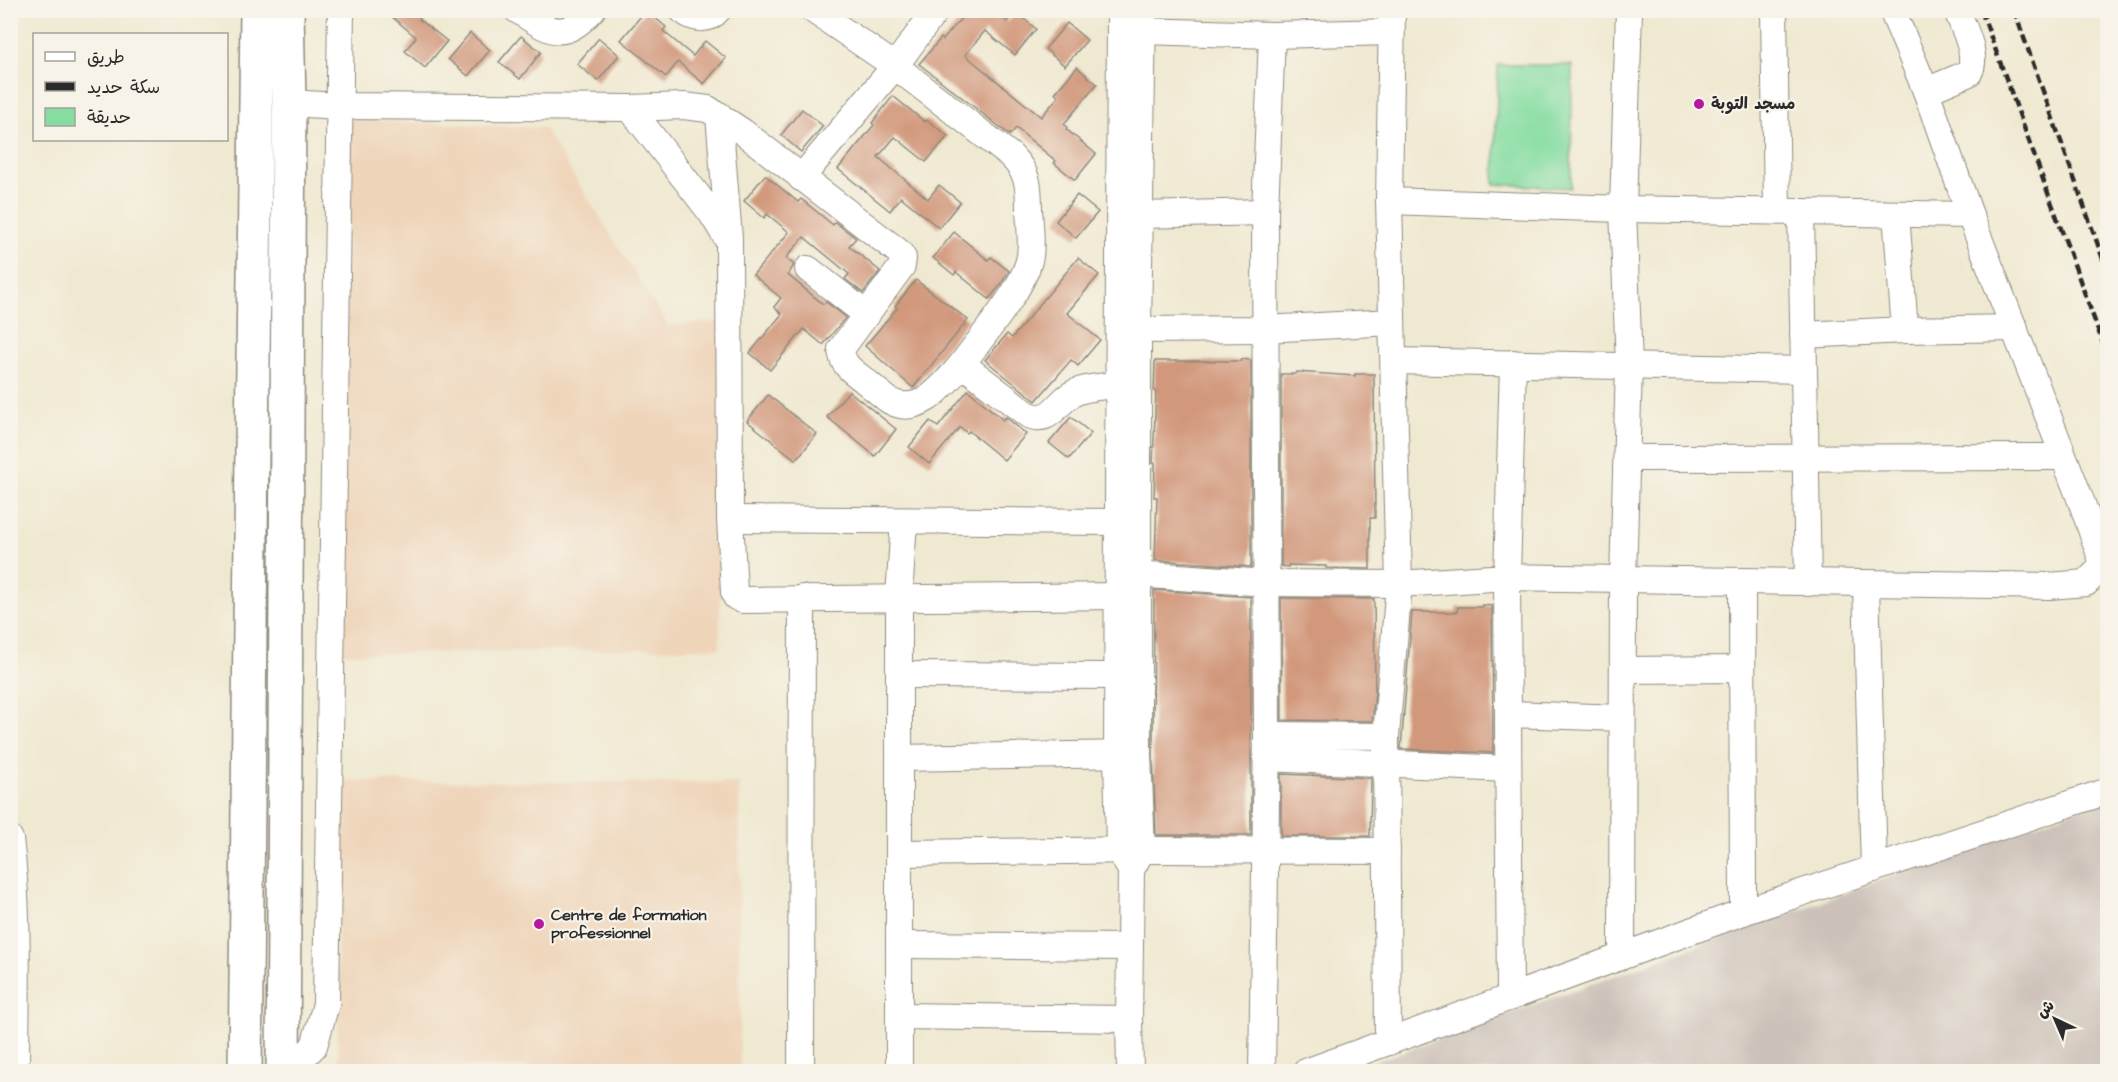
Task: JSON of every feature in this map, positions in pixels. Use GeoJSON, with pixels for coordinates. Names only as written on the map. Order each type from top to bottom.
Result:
{"type":"FeatureCollection","features":[{"type":"Feature","properties":{"kind":"main road"},"geometry":{"type":"LineString","coordinates":[[245,1071],[256,10]]}},
{"type":"Feature","properties":{"kind":"main road"},"geometry":{"type":"LineString","coordinates":[[284,1071],[289,103],[287,10]]}},
{"type":"Feature","properties":{"kind":"street"},"geometry":{"type":"LineString","coordinates":[[288,1071],[314,1046],[326,1004],[341,10]]}},
{"type":"Feature","properties":{"kind":"street"},"geometry":{"type":"LineString","coordinates":[[517,10],[556,32],[574,27],[592,10]]}},
{"type":"Feature","properties":{"kind":"street"},"geometry":{"type":"LineString","coordinates":[[682,10],[689,16],[700,19],[713,16],[718,10]]}},
{"type":"Feature","properties":{"kind":"street"},"geometry":{"type":"LineString","coordinates":[[289,103],[339,106],[630,108],[684,106],[708,109],[719,114],[899,252],[903,258],[902,266],[841,349],[842,358],[847,367],[891,401],[902,405],[932,397],[962,364],[1014,292],[1030,256],[1029,189],[1025,174],[1011,156],[895,66],[813,10]]}},
{"type":"Feature","properties":{"kind":"street"},"geometry":{"type":"LineString","coordinates":[[801,178],[895,66],[936,10]]}},
{"type":"Feature","properties":{"kind":"street"},"geometry":{"type":"LineString","coordinates":[[1120,10],[1118,522],[1125,581],[1131,856],[1130,1071]]}},
{"type":"Feature","properties":{"kind":"street"},"geometry":{"type":"LineString","coordinates":[[1622,956],[1623,580],[1629,366],[1623,209],[1629,10]]}},
{"type":"Feature","properties":{"kind":"street"},"geometry":{"type":"LineString","coordinates":[[1774,10],[1789,212],[1803,335],[1808,583]]}},
{"type":"Feature","properties":{"kind":"street"},"geometry":{"type":"LineString","coordinates":[[719,114],[729,242],[730,519],[734,592],[736,597],[742,600],[898,597],[1125,581],[1398,584],[1507,577],[2049,586],[2086,583],[2095,576],[2104,577],[2101,558],[1970,215],[1926,91],[1892,10]]}},
{"type":"Feature","properties":{"kind":"street"},"geometry":{"type":"LineString","coordinates":[[1926,91],[1969,73],[1972,68],[1973,56],[1957,10]]}},
{"type":"Feature","properties":{"kind":"street"},"geometry":{"type":"LineString","coordinates":[[1127,755],[1118,676],[1138,330],[1142,21],[1272,35],[1392,21],[1389,201],[1398,584],[1386,736],[1388,1042]]}},
{"type":"Feature","properties":{"kind":"street"},"geometry":{"type":"LineString","coordinates":[[1262,1071],[1267,746],[1265,212],[1272,35]]}},
{"type":"Feature","properties":{"kind":"street"},"geometry":{"type":"LineString","coordinates":[[630,108],[712,214],[729,242]]}},
{"type":"Feature","properties":{"kind":"street"},"geometry":{"type":"LineString","coordinates":[[1389,201],[1623,209],[1970,215]]}},
{"type":"Feature","properties":{"kind":"street"},"geometry":{"type":"LineString","coordinates":[[1139,215],[1265,212]]}},
{"type":"Feature","properties":{"kind":"street"},"geometry":{"type":"LineString","coordinates":[[1896,214],[1905,330]]}},
{"type":"Feature","properties":{"kind":"street"},"geometry":{"type":"LineString","coordinates":[[808,269],[867,315]]}},
{"type":"Feature","properties":{"kind":"street"},"geometry":{"type":"LineString","coordinates":[[1138,330],[1265,329],[1392,322]]}},
{"type":"Feature","properties":{"kind":"street"},"geometry":{"type":"LineString","coordinates":[[1803,335],[2015,328]]}},
{"type":"Feature","properties":{"kind":"street"},"geometry":{"type":"LineString","coordinates":[[1394,361],[1803,370]]}},
{"type":"Feature","properties":{"kind":"street"},"geometry":{"type":"LineString","coordinates":[[1510,997],[1507,577],[1513,363]]}},
{"type":"Feature","properties":{"kind":"street"},"geometry":{"type":"LineString","coordinates":[[962,364],[1027,414],[1037,419],[1044,418],[1080,390],[1118,385]]}},
{"type":"Feature","properties":{"kind":"street"},"geometry":{"type":"LineString","coordinates":[[1627,458],[2063,457]]}},
{"type":"Feature","properties":{"kind":"street"},"geometry":{"type":"LineString","coordinates":[[730,519],[1118,522]]}},
{"type":"Feature","properties":{"kind":"street"},"geometry":{"type":"LineString","coordinates":[[899,1071],[900,675],[898,597],[904,521]]}},
{"type":"Feature","properties":{"kind":"street"},"geometry":{"type":"LineString","coordinates":[[1742,582],[1743,912]]}},
{"type":"Feature","properties":{"kind":"street"},"geometry":{"type":"LineString","coordinates":[[1866,584],[1874,869]]}},
{"type":"Feature","properties":{"kind":"street"},"geometry":{"type":"LineString","coordinates":[[801,1071],[802,598]]}},
{"type":"Feature","properties":{"kind":"street"},"geometry":{"type":"LineString","coordinates":[[1623,670],[1742,669]]}},
{"type":"Feature","properties":{"kind":"street"},"geometry":{"type":"LineString","coordinates":[[900,675],[1118,676]]}},
{"type":"Feature","properties":{"kind":"street"},"geometry":{"type":"LineString","coordinates":[[1509,714],[1622,718]]}},
{"type":"Feature","properties":{"kind":"street"},"geometry":{"type":"LineString","coordinates":[[1267,746],[1386,736]]}},
{"type":"Feature","properties":{"kind":"street"},"geometry":{"type":"LineString","coordinates":[[1267,746],[1386,762],[1508,769]]}},
{"type":"Feature","properties":{"kind":"street"},"geometry":{"type":"LineString","coordinates":[[898,758],[1127,755]]}},
{"type":"Feature","properties":{"kind":"street"},"geometry":{"type":"LineString","coordinates":[[1306,1071],[1743,912],[2108,791]]}},
{"type":"Feature","properties":{"kind":"street"},"geometry":{"type":"LineString","coordinates":[[10,839],[14,864],[16,930],[16,1071]]}},
{"type":"Feature","properties":{"kind":"street"},"geometry":{"type":"LineString","coordinates":[[899,853],[1131,856],[1265,850],[1387,851]]}},
{"type":"Feature","properties":{"kind":"street"},"geometry":{"type":"LineString","coordinates":[[899,945],[1129,947]]}},
{"type":"Feature","properties":{"kind":"street"},"geometry":{"type":"LineString","coordinates":[[899,1016],[1129,1019]]}},
{"type":"Feature","properties":{"kind":"shaded area"},"geometry":{"type":"Polygon","coordinates":[[[350,119],[544,128],[668,326],[722,321],[720,648],[340,654],[350,119]]]}},
{"type":"Feature","properties":{"kind":"shaded area","name":"Centre de formation professionnel"},"geometry":{"type":"Polygon","coordinates":[[[338,781],[739,783],[740,1069],[338,1065],[338,781]]]}},
{"type":"Feature","properties":{"kind":"shaded area"},"geometry":{"type":"Polygon","coordinates":[[[2107,799],[2107,1071],[1349,1071],[2107,799]]]}},
{"type":"Feature","properties":{"kind":"green space"},"geometry":{"type":"Polygon","coordinates":[[[1498,65],[1572,65],[1571,188],[1494,184],[1498,65]]]}},
{"type":"Feature","properties":{"kind":"building"},"geometry":{"type":"Polygon","coordinates":[[[384,10],[426,10],[419,19],[447,41],[425,68],[405,51],[416,37],[384,10]]]}},
{"type":"Feature","properties":{"kind":"building"},"geometry":{"type":"Polygon","coordinates":[[[646,10],[666,27],[663,31],[693,56],[705,41],[726,58],[704,84],[678,62],[666,77],[621,40],[646,10]]]}},
{"type":"Feature","properties":{"kind":"building"},"geometry":{"type":"Polygon","coordinates":[[[968,10],[993,10],[1007,22],[1016,12],[1036,29],[1015,55],[985,31],[965,55],[1041,117],[1059,96],[1055,93],[1077,67],[1097,84],[1064,124],[1066,129],[1096,154],[1075,180],[1016,128],[1010,135],[919,64],[968,10]]]}},
{"type":"Feature","properties":{"kind":"building"},"geometry":{"type":"Polygon","coordinates":[[[1067,23],[1087,40],[1065,66],[1045,49],[1067,23]]]}},
{"type":"Feature","properties":{"kind":"building"},"geometry":{"type":"Polygon","coordinates":[[[470,33],[490,50],[468,76],[448,59],[470,33]]]}},
{"type":"Feature","properties":{"kind":"building"},"geometry":{"type":"Polygon","coordinates":[[[521,36],[541,52],[520,79],[499,62],[521,36]]]}},
{"type":"Feature","properties":{"kind":"building"},"geometry":{"type":"Polygon","coordinates":[[[599,38],[619,55],[598,81],[577,64],[599,38]]]}},
{"type":"Feature","properties":{"kind":"building"},"geometry":{"type":"Polygon","coordinates":[[[893,96],[925,122],[927,120],[948,136],[926,162],[895,137],[878,157],[928,199],[939,185],[960,202],[939,228],[901,197],[890,211],[838,169],[874,125],[872,123],[893,96]]]}},
{"type":"Feature","properties":{"kind":"building"},"geometry":{"type":"Polygon","coordinates":[[[802,109],[823,126],[801,152],[781,135],[802,109]]]}},
{"type":"Feature","properties":{"kind":"building"},"geometry":{"type":"Polygon","coordinates":[[[765,175],[798,202],[801,199],[833,225],[835,222],[856,238],[849,246],[880,271],[863,293],[845,279],[849,274],[804,237],[786,258],[794,265],[788,275],[823,304],[826,302],[846,317],[823,345],[804,329],[770,370],[750,353],[782,314],[774,307],[781,298],[753,275],[789,232],[767,214],[764,218],[744,201],[765,175]]]}},
{"type":"Feature","properties":{"kind":"building"},"geometry":{"type":"Polygon","coordinates":[[[1077,195],[1098,212],[1076,238],[1056,221],[1077,195]]]}},
{"type":"Feature","properties":{"kind":"building"},"geometry":{"type":"Polygon","coordinates":[[[954,232],[988,260],[991,257],[1009,271],[989,299],[956,272],[954,275],[933,258],[954,232]]]}},
{"type":"Feature","properties":{"kind":"building"},"geometry":{"type":"Polygon","coordinates":[[[1078,258],[1099,275],[1067,313],[1100,340],[1078,366],[1071,360],[1036,401],[985,360],[1007,334],[1012,338],[1078,258]]]}},
{"type":"Feature","properties":{"kind":"building"},"geometry":{"type":"Polygon","coordinates":[[[916,280],[968,320],[913,388],[865,346],[897,308],[895,306],[916,280]]]}},
{"type":"Feature","properties":{"kind":"building"},"geometry":{"type":"Polygon","coordinates":[[[1241,359],[1251,360],[1251,567],[1155,560],[1157,497],[1154,497],[1155,463],[1153,463],[1155,361],[1241,361],[1241,359]]]}},
{"type":"Feature","properties":{"kind":"building"},"geometry":{"type":"Polygon","coordinates":[[[1296,372],[1355,376],[1355,374],[1374,374],[1375,518],[1370,518],[1370,569],[1281,566],[1281,374],[1296,374],[1296,372]]]}},
{"type":"Feature","properties":{"kind":"building"},"geometry":{"type":"Polygon","coordinates":[[[968,390],[1003,420],[1006,417],[1026,434],[1004,460],[969,431],[967,433],[960,427],[929,464],[909,447],[930,421],[938,427],[968,390]]]}},
{"type":"Feature","properties":{"kind":"building"},"geometry":{"type":"Polygon","coordinates":[[[849,391],[896,429],[875,456],[827,417],[849,391]]]}},
{"type":"Feature","properties":{"kind":"building"},"geometry":{"type":"Polygon","coordinates":[[[768,395],[817,434],[796,460],[747,421],[768,395]]]}},
{"type":"Feature","properties":{"kind":"building"},"geometry":{"type":"Polygon","coordinates":[[[1071,417],[1091,433],[1069,459],[1049,443],[1071,417]]]}},
{"type":"Feature","properties":{"kind":"building"},"geometry":{"type":"Polygon","coordinates":[[[1154,590],[1251,597],[1251,835],[1156,835],[1153,754],[1154,590]]]}},
{"type":"Feature","properties":{"kind":"building"},"geometry":{"type":"Polygon","coordinates":[[[1281,598],[1374,599],[1375,691],[1372,721],[1282,720],[1281,598]]]}},
{"type":"Feature","properties":{"kind":"building"},"geometry":{"type":"Polygon","coordinates":[[[1482,605],[1492,606],[1493,753],[1401,749],[1412,612],[1457,612],[1458,607],[1482,607],[1482,605]]]}},
{"type":"Feature","properties":{"kind":"building"},"geometry":{"type":"Polygon","coordinates":[[[1281,774],[1371,778],[1370,836],[1281,836],[1281,774]]]}},
{"type":"Feature","properties":{"kind":"railway"},"geometry":{"type":"LineString","coordinates":[[1981,10],[2108,357]]}},
{"type":"Feature","properties":{"kind":"railway"},"geometry":{"type":"LineString","coordinates":[[2014,10],[2108,273]]}},
{"type":"Feature","properties":{"kind":"place","name":"مسجد التوبة"},"geometry":{"type":"Point","coordinates":[1699,104]}},
{"type":"Feature","properties":{"kind":"place","name":"Centre de formation professionnel"},"geometry":{"type":"Point","coordinates":[539,924]}}]}
